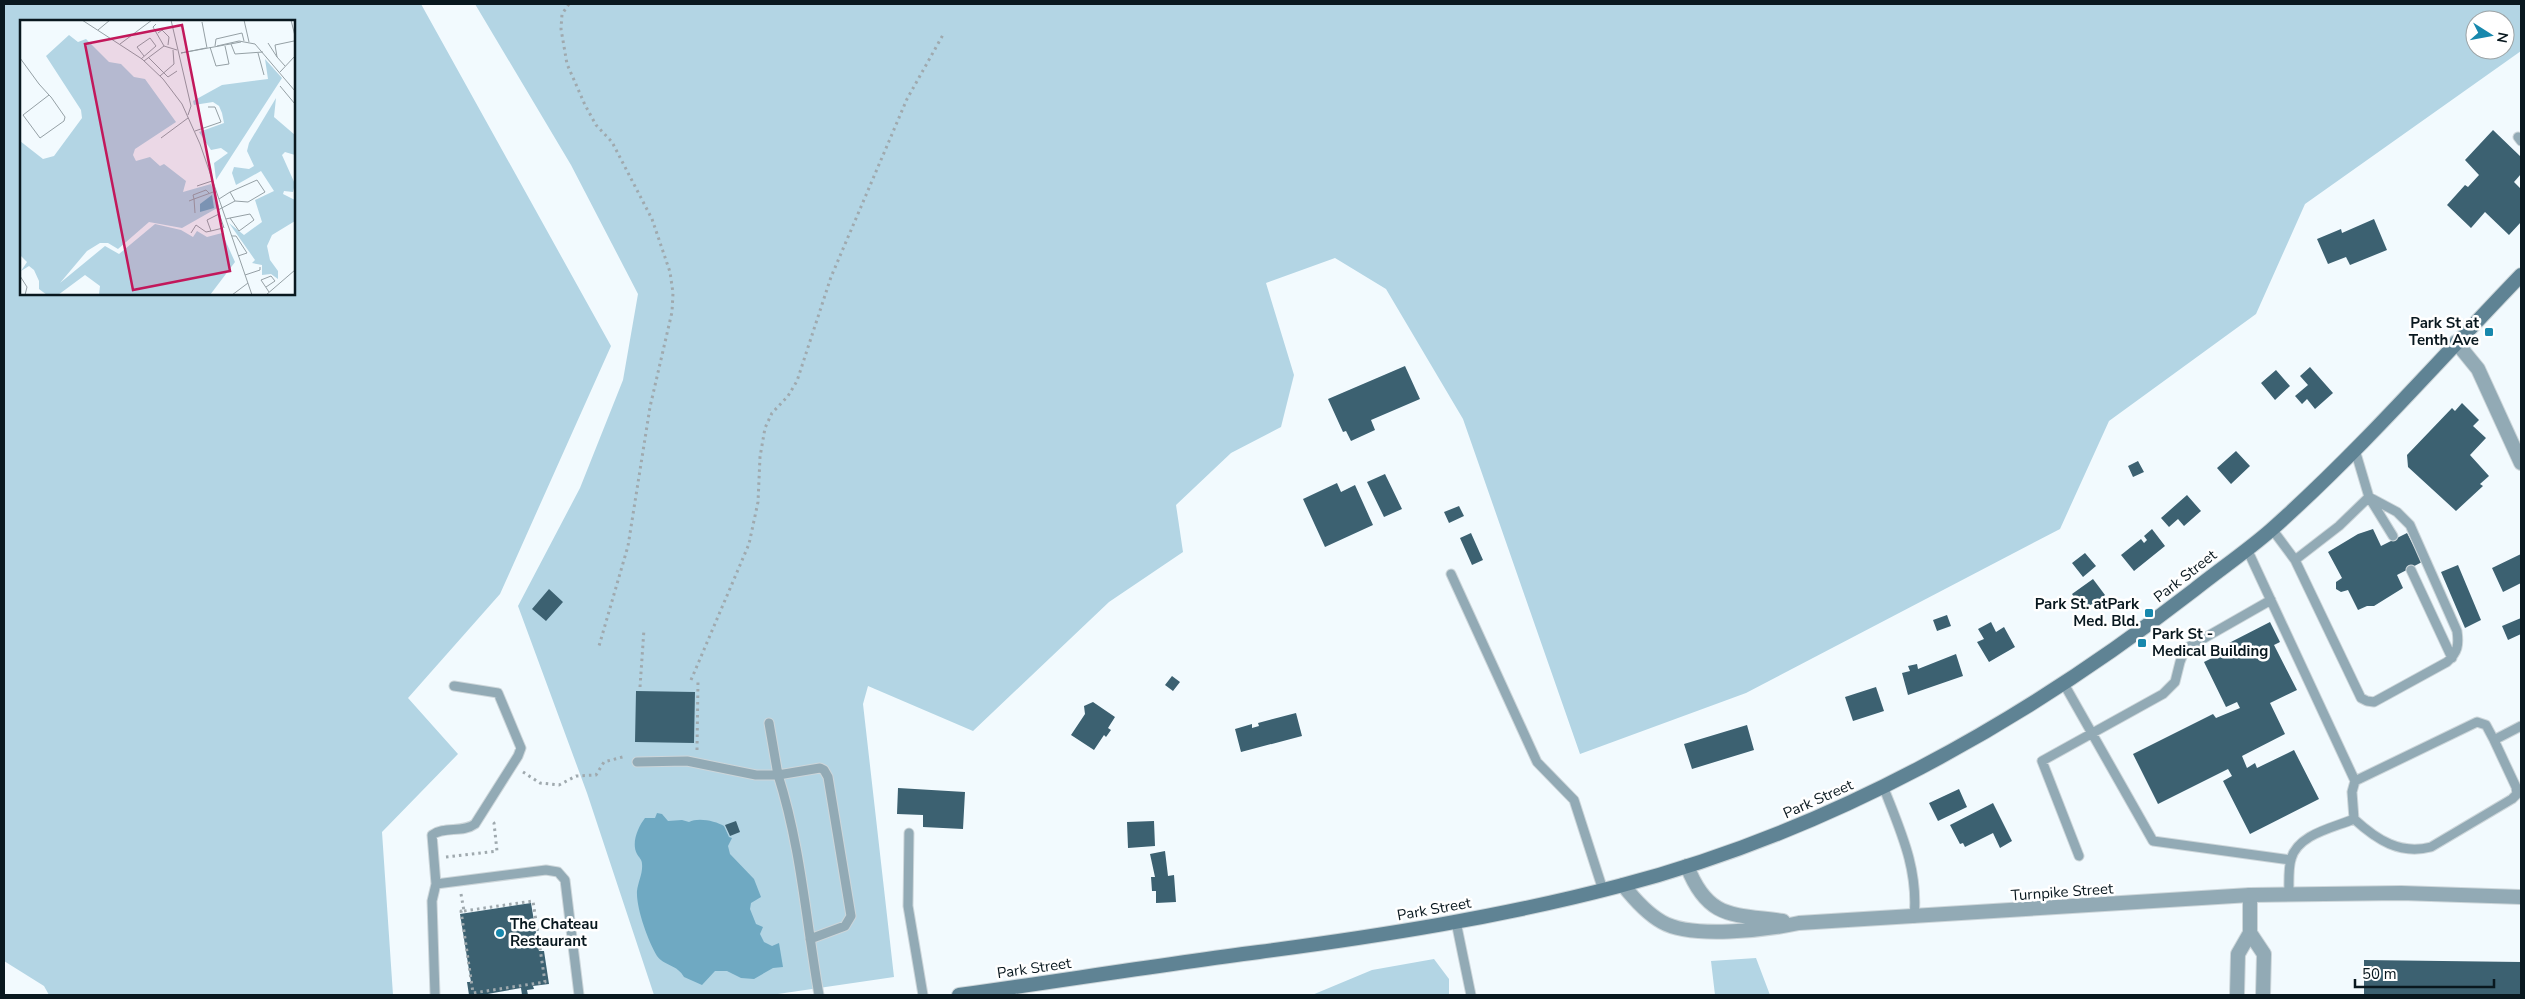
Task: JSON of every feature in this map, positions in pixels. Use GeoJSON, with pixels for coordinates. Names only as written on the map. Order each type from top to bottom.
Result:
{"type":"FeatureCollection","features":[{"type":"Feature","properties":{"kind":"main road","name":"Park Street"},"geometry":{"type":"LineString","coordinates":[[959,995],[1316,945],[1456,922],[1623,885],[1688,866],[1800,826],[1883,786],[2006,720],[2064,684],[2152,622],[2272,529],[2355,450],[2521,276]]}},
{"type":"Feature","properties":{"kind":"street"},"geometry":{"type":"LineString","coordinates":[[2456,342],[2478,369],[2521,463]]}},
{"type":"Feature","properties":{"kind":"street"},"geometry":{"type":"LineString","coordinates":[[1688,866],[1696,887],[1706,901],[1718,910],[1735,915],[1799,923]]}},
{"type":"Feature","properties":{"kind":"street","name":"Turnpike Street"},"geometry":{"type":"LineString","coordinates":[[1623,885],[1641,907],[1662,923],[1681,929],[1732,931],[1779,928],[1799,923],[1914,918],[2250,895],[2400,893],[2521,897]]}},
{"type":"Feature","properties":{"kind":"street"},"geometry":{"type":"LineString","coordinates":[[2237,995],[2238,954],[2250,933],[2250,895]]}},
{"type":"Feature","properties":{"kind":"street"},"geometry":{"type":"LineString","coordinates":[[2250,933],[2264,954],[2264,995]]}},
{"type":"Feature","properties":{"kind":"lane"},"geometry":{"type":"LineString","coordinates":[[2355,450],[2369,498],[2393,536]]}},
{"type":"Feature","properties":{"kind":"lane"},"geometry":{"type":"LineString","coordinates":[[2295,560],[2339,526],[2369,498]]}},
{"type":"Feature","properties":{"kind":"lane"},"geometry":{"type":"LineString","coordinates":[[2272,529],[2295,560],[2361,698],[2374,702],[2452,658],[2456,654],[2458,645],[2457,631],[2410,525],[2397,512],[2369,498]]}},
{"type":"Feature","properties":{"kind":"lane"},"geometry":{"type":"LineString","coordinates":[[2247,549],[2355,781],[2352,792],[2354,819],[2370,833],[2390,846],[2419,849],[2432,847],[2512,799],[2517,794],[2516,787],[2486,725],[2477,722],[2355,781]]}},
{"type":"Feature","properties":{"kind":"lane"},"geometry":{"type":"LineString","coordinates":[[2411,570],[2452,658]]}},
{"type":"Feature","properties":{"kind":"lane"},"geometry":{"type":"LineString","coordinates":[[1452,574],[1536,762],[1574,800],[1604,890]]}},
{"type":"Feature","properties":{"kind":"lane"},"geometry":{"type":"LineString","coordinates":[[2078,856],[2042,761],[2163,694],[2175,682],[2180,662],[2186,649],[2271,600]]}},
{"type":"Feature","properties":{"kind":"lane"},"geometry":{"type":"LineString","coordinates":[[2064,684],[2154,842],[2291,860]]}},
{"type":"Feature","properties":{"kind":"lane"},"geometry":{"type":"LineString","coordinates":[[435,995],[432,901],[436,884],[432,835],[438,832],[473,826],[518,756],[521,748],[498,693],[454,686]]}},
{"type":"Feature","properties":{"kind":"lane"},"geometry":{"type":"LineString","coordinates":[[769,723],[778,775],[791,814],[819,995]]}},
{"type":"Feature","properties":{"kind":"lane"},"geometry":{"type":"LineString","coordinates":[[2494,740],[2521,726]]}},
{"type":"Feature","properties":{"kind":"lane"},"geometry":{"type":"LineString","coordinates":[[637,762],[687,762],[756,776],[778,775],[820,768],[824,770],[828,777],[851,916],[845,926],[810,938]]}},
{"type":"Feature","properties":{"kind":"lane"},"geometry":{"type":"LineString","coordinates":[[1883,786],[1910,853],[1916,903],[1914,918]]}},
{"type":"Feature","properties":{"kind":"lane"},"geometry":{"type":"LineString","coordinates":[[2289,895],[2291,860],[2297,846],[2309,837],[2354,819]]}},
{"type":"Feature","properties":{"kind":"lane"},"geometry":{"type":"LineString","coordinates":[[910,833],[908,906],[923,995]]}},
{"type":"Feature","properties":{"kind":"lane"},"geometry":{"type":"LineString","coordinates":[[436,884],[546,870],[558,872],[562,875],[565,880],[579,995]]}},
{"type":"Feature","properties":{"kind":"lane"},"geometry":{"type":"LineString","coordinates":[[1456,922],[1471,995]]}},
{"type":"Feature","properties":{"kind":"path"},"geometry":{"type":"LineString","coordinates":[[569,4],[562,14],[561,29],[567,64],[585,105],[596,125],[615,147],[652,219],[670,272],[673,293],[672,312],[650,407],[628,546],[599,646]]}},
{"type":"Feature","properties":{"kind":"path"},"geometry":{"type":"LineString","coordinates":[[691,680],[749,544],[758,502],[760,457],[765,428],[772,413],[788,396],[797,381],[837,263],[907,99],[944,33]]}},
{"type":"Feature","properties":{"kind":"path"},"geometry":{"type":"LineString","coordinates":[[640,687],[644,629]]}},
{"type":"Feature","properties":{"kind":"path"},"geometry":{"type":"LineString","coordinates":[[697,753],[698,681]]}},
{"type":"Feature","properties":{"kind":"path"},"geometry":{"type":"LineString","coordinates":[[519,770],[540,783],[558,785],[576,776],[596,775],[604,762],[628,755]]}},
{"type":"Feature","properties":{"kind":"path"},"geometry":{"type":"LineString","coordinates":[[464,911],[533,901],[545,982],[473,993],[461,911],[464,911],[461,889],[448,890],[443,858],[497,851],[494,822],[489,819],[492,812]]}},
{"type":"Feature","properties":{"kind":"shaded area"},"geometry":{"type":"Polygon","coordinates":[[[4,4],[421,4],[611,346],[500,594],[408,698],[458,754],[382,832],[393,995],[49,995],[44,986],[4,961],[4,4]]]}},
{"type":"Feature","properties":{"kind":"shaded area"},"geometry":{"type":"Polygon","coordinates":[[[475,4],[2521,4],[2521,51],[2515,55],[2515,10],[2465,10],[2465,60],[2508,60],[2305,204],[2256,314],[2109,421],[2060,529],[1746,693],[1580,754],[1463,419],[1386,289],[1335,258],[1266,283],[1294,375],[1281,427],[1231,453],[1176,505],[1183,552],[1109,602],[973,731],[868,686],[863,704],[894,977],[771,995],[654,995],[587,793],[518,606],[580,488],[623,380],[638,294],[571,165],[475,4]]]}},
{"type":"Feature","properties":{"kind":"shaded area"},"geometry":{"type":"Polygon","coordinates":[[[657,813],[662,814],[668,821],[682,820],[689,822],[702,820],[712,821],[724,826],[729,837],[732,838],[728,846],[730,854],[754,879],[761,897],[751,903],[750,909],[756,924],[763,927],[760,934],[764,942],[772,946],[779,943],[783,967],[773,968],[754,979],[741,978],[727,971],[715,971],[702,985],[684,977],[678,970],[657,956],[646,933],[638,906],[637,891],[642,864],[635,850],[635,845],[636,835],[642,822],[645,818],[655,818],[657,813]]]}},
{"type":"Feature","properties":{"kind":"shaded area"},"geometry":{"type":"Polygon","coordinates":[[[1756,958],[1770,995],[1715,995],[1711,961],[1756,958]]]}},
{"type":"Feature","properties":{"kind":"shaded area"},"geometry":{"type":"Polygon","coordinates":[[[1434,959],[1449,979],[1449,995],[1312,995],[1372,970],[1434,959]]]}},
{"type":"Feature","properties":{"kind":"building"},"geometry":{"type":"Polygon","coordinates":[[[2493,130],[2521,157],[2521,174],[2514,182],[2521,189],[2521,222],[2509,235],[2485,212],[2471,228],[2447,205],[2465,185],[2468,187],[2479,175],[2465,160],[2493,130]]]}},
{"type":"Feature","properties":{"kind":"building"},"geometry":{"type":"Polygon","coordinates":[[[2374,219],[2387,250],[2350,265],[2346,257],[2328,264],[2317,239],[2341,229],[2342,233],[2374,219]]]}},
{"type":"Feature","properties":{"kind":"building"},"geometry":{"type":"Polygon","coordinates":[[[1405,366],[1420,399],[1371,420],[1375,430],[1351,441],[1346,431],[1343,432],[1328,399],[1405,366]]]}},
{"type":"Feature","properties":{"kind":"building"},"geometry":{"type":"Polygon","coordinates":[[[2310,367],[2333,393],[2315,409],[2307,399],[2302,404],[2295,396],[2308,385],[2300,376],[2310,367]]]}},
{"type":"Feature","properties":{"kind":"building"},"geometry":{"type":"Polygon","coordinates":[[[2276,370],[2290,386],[2275,400],[2261,383],[2276,370]]]}},
{"type":"Feature","properties":{"kind":"building"},"geometry":{"type":"Polygon","coordinates":[[[2462,403],[2479,420],[2473,426],[2486,438],[2470,455],[2489,476],[2480,484],[2483,486],[2456,511],[2408,467],[2407,455],[2452,408],[2455,411],[2462,403]]]}},
{"type":"Feature","properties":{"kind":"building"},"geometry":{"type":"Polygon","coordinates":[[[2236,451],[2250,466],[2231,484],[2217,468],[2236,451]]]}},
{"type":"Feature","properties":{"kind":"building"},"geometry":{"type":"Polygon","coordinates":[[[2138,461],[2144,472],[2133,477],[2128,466],[2138,461]]]}},
{"type":"Feature","properties":{"kind":"building"},"geometry":{"type":"Polygon","coordinates":[[[1385,474],[1402,509],[1384,517],[1367,482],[1385,474]]]}},
{"type":"Feature","properties":{"kind":"building"},"geometry":{"type":"Polygon","coordinates":[[[1337,483],[1341,492],[1355,485],[1373,525],[1325,547],[1303,499],[1337,483]]]}},
{"type":"Feature","properties":{"kind":"building"},"geometry":{"type":"Polygon","coordinates":[[[2187,495],[2201,511],[2184,526],[2178,519],[2169,527],[2161,518],[2187,495]]]}},
{"type":"Feature","properties":{"kind":"building"},"geometry":{"type":"Polygon","coordinates":[[[1459,506],[1464,516],[1449,523],[1444,512],[1459,506]]]}},
{"type":"Feature","properties":{"kind":"building"},"geometry":{"type":"Polygon","coordinates":[[[2152,529],[2165,546],[2134,571],[2121,555],[2141,539],[2144,543],[2147,540],[2144,536],[2152,529]]]}},
{"type":"Feature","properties":{"kind":"building"},"geometry":{"type":"Polygon","coordinates":[[[2373,529],[2381,546],[2407,533],[2422,562],[2397,575],[2403,588],[2374,606],[2367,606],[2358,610],[2348,590],[2341,592],[2336,589],[2336,582],[2342,578],[2328,552],[2358,534],[2373,529]]]}},
{"type":"Feature","properties":{"kind":"building"},"geometry":{"type":"Polygon","coordinates":[[[1471,533],[1483,560],[1472,565],[1460,538],[1471,533]]]}},
{"type":"Feature","properties":{"kind":"building"},"geometry":{"type":"Polygon","coordinates":[[[2085,553],[2096,566],[2083,577],[2072,563],[2085,553]]]}},
{"type":"Feature","properties":{"kind":"building"},"geometry":{"type":"Polygon","coordinates":[[[2521,554],[2521,583],[2503,592],[2492,568],[2521,554]]]}},
{"type":"Feature","properties":{"kind":"building"},"geometry":{"type":"Polygon","coordinates":[[[2458,565],[2481,620],[2465,628],[2441,572],[2458,565]]]}},
{"type":"Feature","properties":{"kind":"building"},"geometry":{"type":"Polygon","coordinates":[[[2093,579],[2105,595],[2097,601],[2099,605],[2095,608],[2092,604],[2084,610],[2072,594],[2093,579]]]}},
{"type":"Feature","properties":{"kind":"building"},"geometry":{"type":"Polygon","coordinates":[[[549,589],[563,602],[546,621],[532,609],[549,589]]]}},
{"type":"Feature","properties":{"kind":"building"},"geometry":{"type":"Polygon","coordinates":[[[1947,615],[1951,626],[1937,631],[1933,620],[1947,615]]]}},
{"type":"Feature","properties":{"kind":"building"},"geometry":{"type":"Polygon","coordinates":[[[2521,618],[2521,634],[2508,640],[2502,626],[2521,618]]]}},
{"type":"Feature","properties":{"kind":"building"},"geometry":{"type":"Polygon","coordinates":[[[1991,622],[1996,632],[2004,627],[2015,647],[1989,662],[1977,642],[1984,639],[1978,629],[1991,622]]]}},
{"type":"Feature","properties":{"kind":"building"},"geometry":{"type":"Polygon","coordinates":[[[2270,622],[2280,642],[2274,645],[2297,690],[2270,703],[2285,734],[2242,756],[2247,768],[2255,763],[2257,768],[2294,750],[2319,799],[2250,834],[2223,781],[2232,776],[2228,769],[2158,804],[2133,754],[2213,714],[2216,718],[2240,708],[2237,702],[2226,707],[2204,662],[2232,648],[2229,643],[2270,622]]]}},
{"type":"Feature","properties":{"kind":"building"},"geometry":{"type":"Polygon","coordinates":[[[1956,654],[1963,676],[1908,695],[1902,673],[1910,671],[1908,666],[1917,664],[1918,669],[1956,654]]]}},
{"type":"Feature","properties":{"kind":"building"},"geometry":{"type":"Polygon","coordinates":[[[1172,676],[1180,682],[1173,691],[1165,685],[1172,676]]]}},
{"type":"Feature","properties":{"kind":"building"},"geometry":{"type":"Polygon","coordinates":[[[1876,687],[1884,711],[1853,721],[1845,697],[1876,687]]]}},
{"type":"Feature","properties":{"kind":"building"},"geometry":{"type":"Polygon","coordinates":[[[636,691],[695,692],[694,743],[635,742],[636,691]]]}},
{"type":"Feature","properties":{"kind":"building"},"geometry":{"type":"Polygon","coordinates":[[[1093,702],[1115,717],[1108,728],[1111,730],[1106,737],[1104,735],[1094,750],[1071,735],[1085,714],[1084,706],[1093,702]]]}},
{"type":"Feature","properties":{"kind":"building"},"geometry":{"type":"Polygon","coordinates":[[[1296,713],[1302,736],[1241,752],[1235,729],[1252,724],[1252,728],[1259,726],[1258,723],[1296,713]]]}},
{"type":"Feature","properties":{"kind":"building"},"geometry":{"type":"Polygon","coordinates":[[[1747,725],[1754,750],[1692,769],[1684,744],[1747,725]]]}},
{"type":"Feature","properties":{"kind":"building"},"geometry":{"type":"Polygon","coordinates":[[[898,788],[965,792],[963,829],[923,827],[923,815],[897,814],[898,788]]]}},
{"type":"Feature","properties":{"kind":"building"},"geometry":{"type":"Polygon","coordinates":[[[1959,789],[1967,807],[1938,821],[1929,803],[1959,789]]]}},
{"type":"Feature","properties":{"kind":"building"},"geometry":{"type":"Polygon","coordinates":[[[1993,803],[2012,841],[2000,848],[1993,833],[1965,847],[1963,843],[1960,844],[1950,825],[1993,803]]]}},
{"type":"Feature","properties":{"kind":"building"},"geometry":{"type":"Polygon","coordinates":[[[736,821],[740,832],[730,836],[725,825],[736,821]]]}},
{"type":"Feature","properties":{"kind":"building"},"geometry":{"type":"Polygon","coordinates":[[[1154,821],[1155,846],[1128,848],[1127,822],[1154,821]]]}},
{"type":"Feature","properties":{"kind":"building"},"geometry":{"type":"Polygon","coordinates":[[[1165,851],[1168,876],[1174,875],[1176,902],[1156,903],[1156,891],[1152,891],[1151,877],[1155,877],[1150,854],[1165,851]]]}},
{"type":"Feature","properties":{"kind":"building","name":"The Chateau Restaurant"},"geometry":{"type":"Polygon","coordinates":[[[531,903],[539,951],[544,951],[549,984],[533,986],[534,989],[527,990],[528,995],[522,995],[521,988],[482,995],[469,995],[467,982],[471,982],[460,914],[531,903]]]}},
{"type":"Feature","properties":{"kind":"building"},"geometry":{"type":"Polygon","coordinates":[[[2364,960],[2521,962],[2521,995],[2364,995],[2364,960]]]}},
{"type":"Feature","properties":{"kind":"place","name":"Park St at Tenth Ave"},"geometry":{"type":"Point","coordinates":[2489,332]}},
{"type":"Feature","properties":{"kind":"place","name":"Park St. atPark Med. Bld."},"geometry":{"type":"Point","coordinates":[2149,613]}},
{"type":"Feature","properties":{"kind":"place","name":"Park St - Medical Building"},"geometry":{"type":"Point","coordinates":[2142,643]}},
{"type":"Feature","properties":{"kind":"place","name":"The Chateau Restaurant"},"geometry":{"type":"Point","coordinates":[500,933]}}]}
